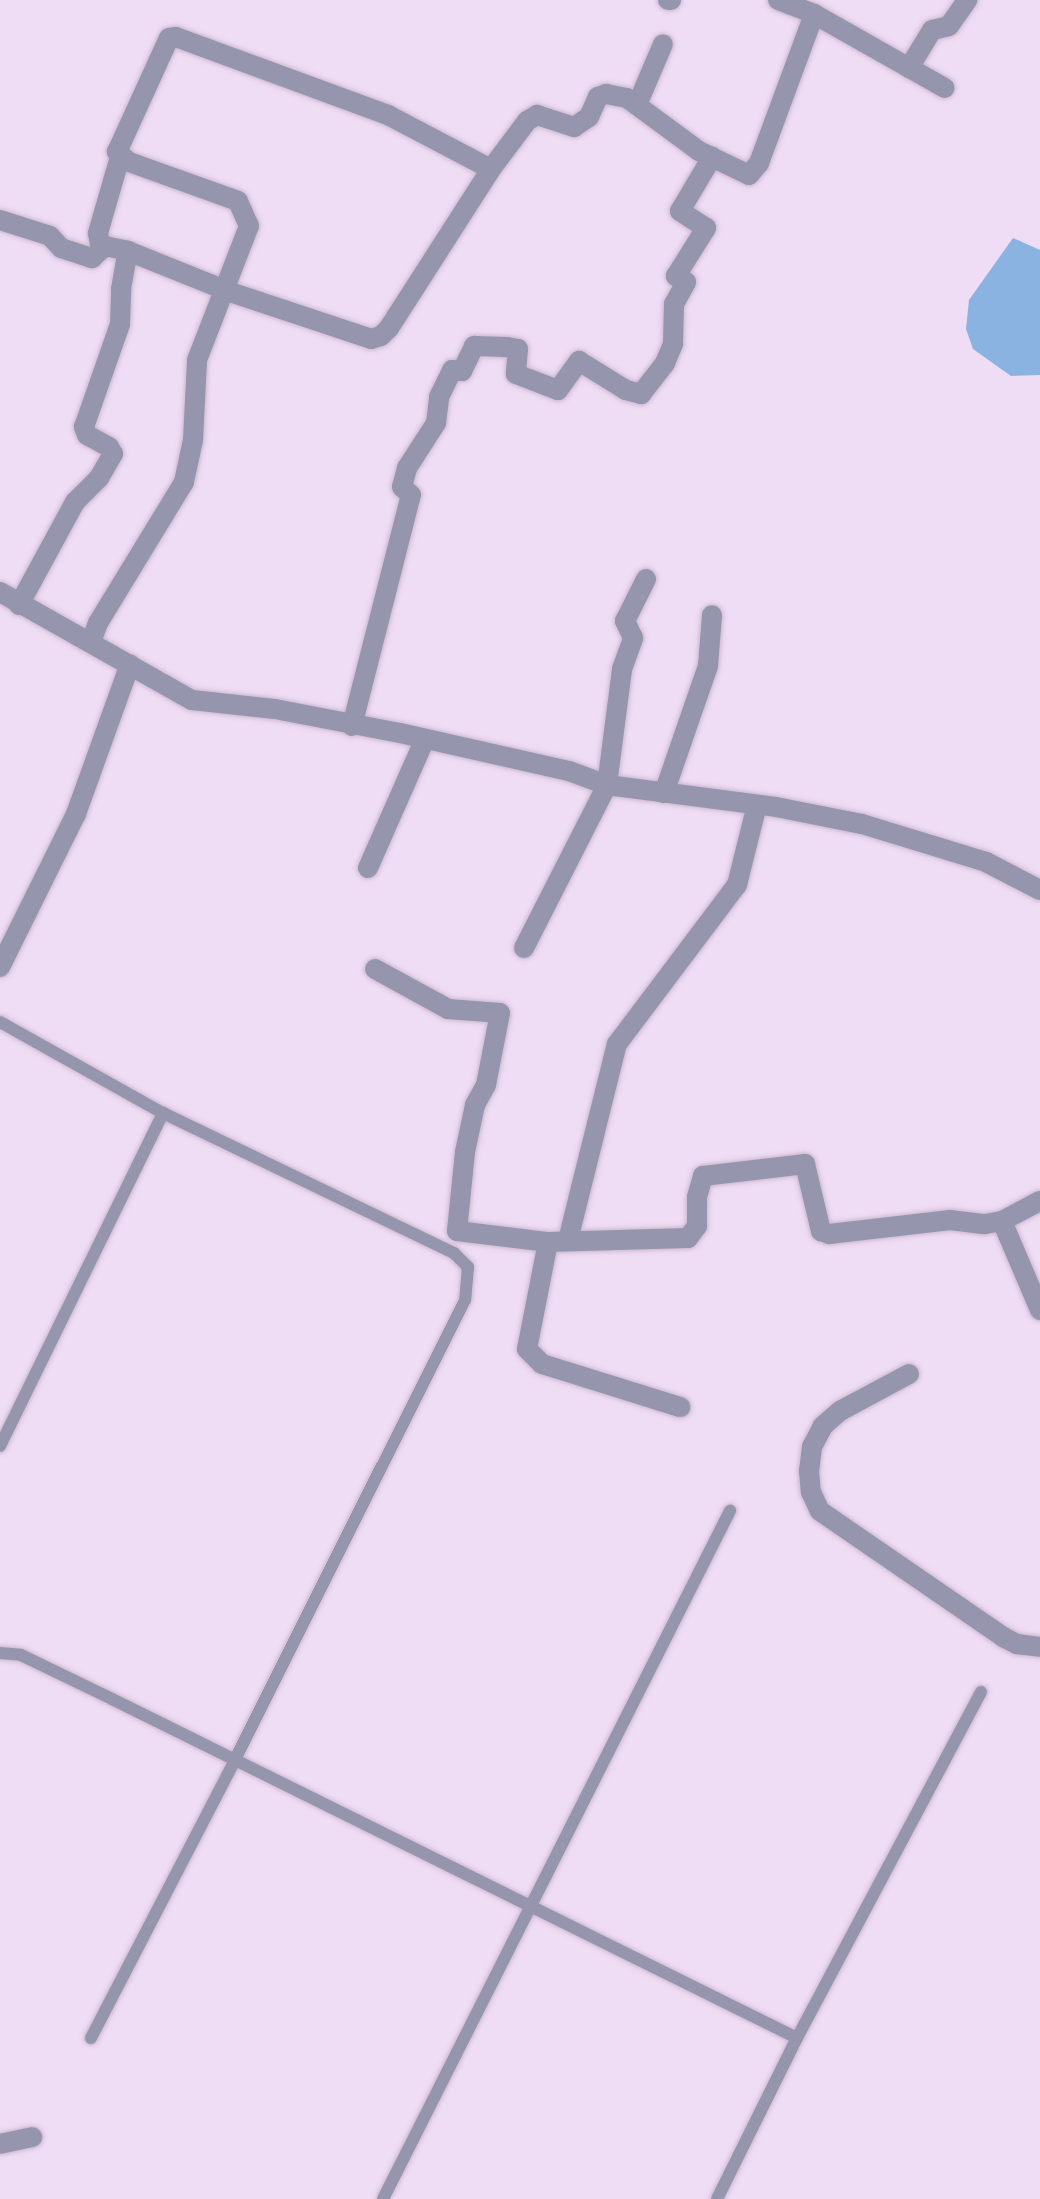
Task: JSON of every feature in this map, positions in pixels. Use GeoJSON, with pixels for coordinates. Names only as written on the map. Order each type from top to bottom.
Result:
{"type":"FeatureCollection","features":[{"type":"Feature","properties":{"kind":"street"},"geometry":{"type":"LineString","coordinates":[[778,0],[814,14],[945,88]]}},
{"type":"Feature","properties":{"kind":"street"},"geometry":{"type":"LineString","coordinates":[[909,68],[932,30],[937,25],[949,26],[967,0]]}},
{"type":"Feature","properties":{"kind":"street"},"geometry":{"type":"LineString","coordinates":[[0,220],[50,236],[61,248],[92,258],[110,246],[128,251],[226,290],[371,339],[381,336],[491,169],[527,121],[537,115],[574,127],[583,124],[598,97],[606,94],[637,105],[712,157],[749,175],[754,170],[814,14]]}},
{"type":"Feature","properties":{"kind":"street"},"geometry":{"type":"LineString","coordinates":[[101,250],[98,233],[120,157],[117,148],[163,47],[172,37],[388,115],[491,169]]}},
{"type":"Feature","properties":{"kind":"street"},"geometry":{"type":"LineString","coordinates":[[637,105],[663,44]]}},
{"type":"Feature","properties":{"kind":"street"},"geometry":{"type":"LineString","coordinates":[[91,642],[98,623],[184,482],[193,440],[197,360],[249,226],[238,201],[120,157]]}},
{"type":"Feature","properties":{"kind":"street"},"geometry":{"type":"LineString","coordinates":[[352,726],[411,495],[402,487],[407,468],[436,423],[439,397],[452,370],[462,371],[474,346],[484,344],[518,349],[516,374],[558,390],[579,361],[626,390],[641,394],[665,363],[673,344],[674,304],[686,282],[676,276],[706,228],[680,211],[712,157]]}},
{"type":"Feature","properties":{"kind":"street"},"geometry":{"type":"LineString","coordinates":[[19,605],[75,502],[99,478],[113,454],[109,447],[87,435],[84,427],[120,324],[121,289],[128,251]]}},
{"type":"Feature","properties":{"kind":"street"},"geometry":{"type":"LineString","coordinates":[[524,948],[607,785],[622,669],[633,638],[625,621],[626,614],[646,579]]}},
{"type":"Feature","properties":{"kind":"street"},"geometry":{"type":"LineString","coordinates":[[0,592],[192,700],[275,709],[425,739],[569,771],[607,785],[757,805],[862,824],[986,862],[1040,890]]}},
{"type":"Feature","properties":{"kind":"street"},"geometry":{"type":"LineString","coordinates":[[664,793],[708,666],[712,615]]}},
{"type":"Feature","properties":{"kind":"street"},"geometry":{"type":"LineString","coordinates":[[0,967],[76,814],[130,664]]}},
{"type":"Feature","properties":{"kind":"street"},"geometry":{"type":"LineString","coordinates":[[368,868],[425,739]]}},
{"type":"Feature","properties":{"kind":"street"},"geometry":{"type":"LineString","coordinates":[[680,1407],[542,1364],[527,1349],[617,1044],[737,885],[757,805]]}},
{"type":"Feature","properties":{"kind":"street"},"geometry":{"type":"LineString","coordinates":[[375,969],[448,1009],[500,1013],[486,1085],[475,1105],[465,1152],[457,1231],[558,1241],[688,1238],[697,1226],[697,1197],[703,1176],[805,1164],[821,1231],[829,1234],[950,1220],[985,1224],[1002,1221],[1040,1201]]}},
{"type":"Feature","properties":{"kind":"street"},"geometry":{"type":"LineString","coordinates":[[1002,1221],[1040,1310]]}},
{"type":"Feature","properties":{"kind":"street"},"geometry":{"type":"LineString","coordinates":[[909,1374],[840,1411],[823,1426],[812,1447],[809,1471],[811,1492],[820,1511],[1003,1637],[1017,1644],[1040,1647]]}},
{"type":"Feature","properties":{"kind":"street"},"geometry":{"type":"LineString","coordinates":[[0,2144],[32,2137]]}},
{"type":"Feature","properties":{"kind":"lane"},"geometry":{"type":"LineString","coordinates":[[0,1022],[163,1113],[454,1253],[468,1267],[465,1300],[234,1762],[91,2038]]}},
{"type":"Feature","properties":{"kind":"lane"},"geometry":{"type":"LineString","coordinates":[[0,1446],[163,1113]]}},
{"type":"Feature","properties":{"kind":"lane"},"geometry":{"type":"LineString","coordinates":[[383,2199],[730,1511]]}},
{"type":"Feature","properties":{"kind":"lane"},"geometry":{"type":"LineString","coordinates":[[0,1653],[21,1655],[797,2038]]}},
{"type":"Feature","properties":{"kind":"lane"},"geometry":{"type":"LineString","coordinates":[[717,2199],[797,2038],[981,1692]]}},
{"type":"Feature","properties":{"kind":"water"},"geometry":{"type":"Polygon","coordinates":[[[1013,238],[1040,250],[1040,375],[1011,376],[973,349],[966,329],[969,300],[1013,238]]]}}]}
